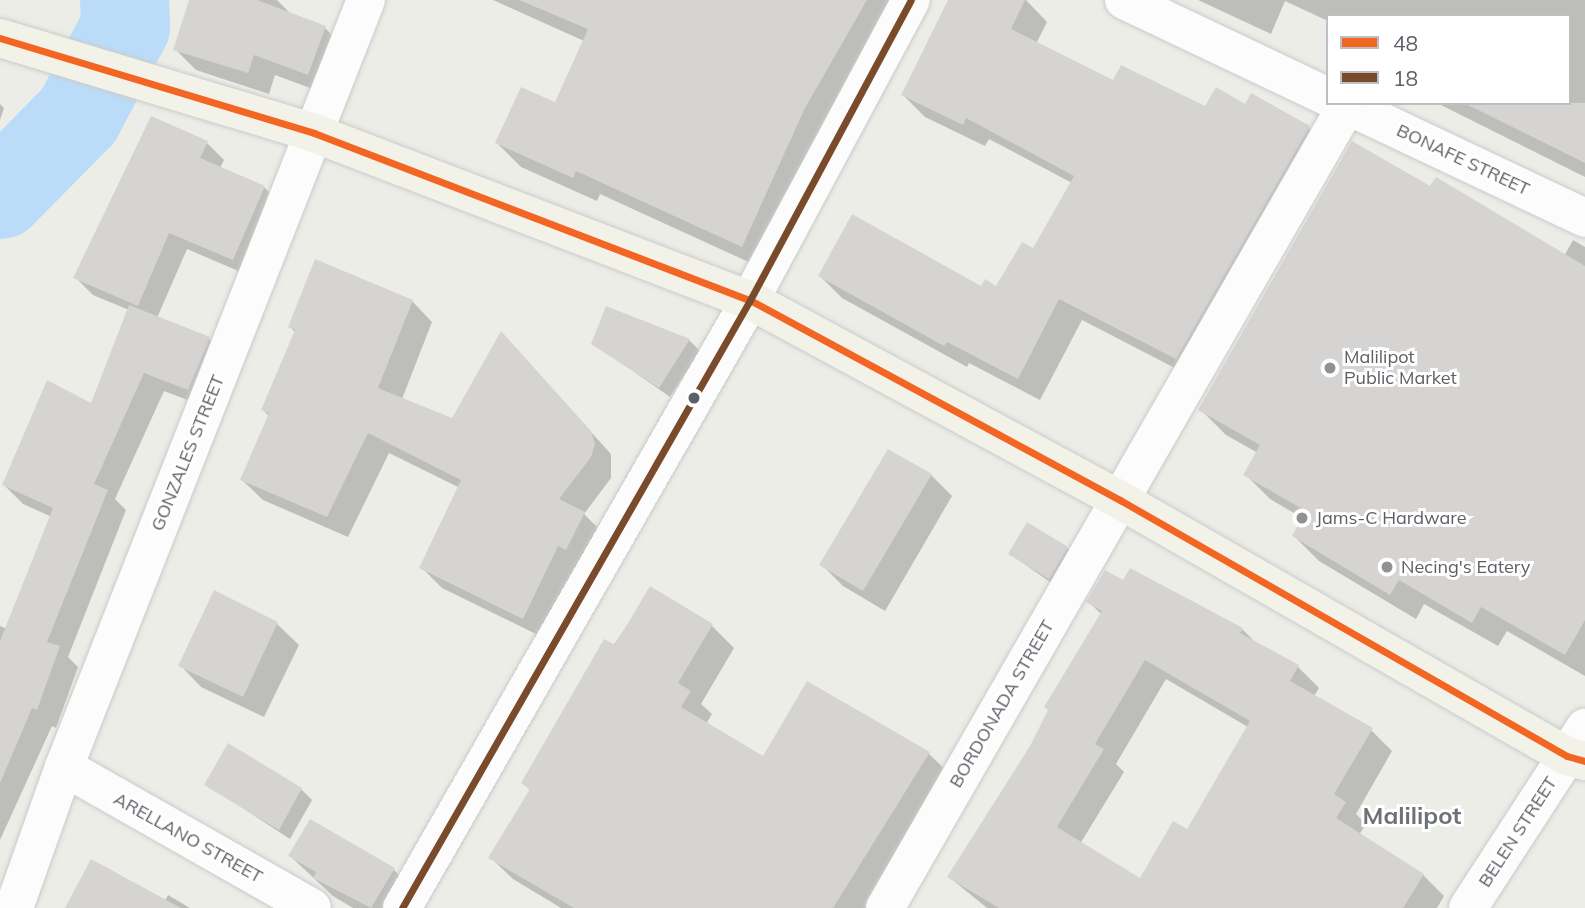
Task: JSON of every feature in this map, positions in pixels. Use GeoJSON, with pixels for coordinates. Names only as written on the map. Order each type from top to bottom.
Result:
{"type":"FeatureCollection","features":[{"type":"Feature","properties":{"kind":"main road"},"geometry":{"type":"LineString","coordinates":[[16,43],[314,133],[750,300],[1579,748]]}},
{"type":"Feature","properties":{"kind":"street","name":"GONZALES STREET"},"geometry":{"type":"LineString","coordinates":[[14,908],[64,767],[366,0]]}},
{"type":"Feature","properties":{"kind":"street"},"geometry":{"type":"LineString","coordinates":[[402,908],[750,300],[911,0]]}},
{"type":"Feature","properties":{"kind":"street","name":"BONAFE STREET"},"geometry":{"type":"LineString","coordinates":[[1124,0],[1326,96]]}},
{"type":"Feature","properties":{"kind":"street","name":"BORDONADA STREET"},"geometry":{"type":"LineString","coordinates":[[885,908],[1120,500],[1337,105]]}},
{"type":"Feature","properties":{"kind":"street","name":"BONAFE STREET"},"geometry":{"type":"LineString","coordinates":[[1345,105],[1585,218]]}},
{"type":"Feature","properties":{"kind":"street","name":"BELEN STREET"},"geometry":{"type":"LineString","coordinates":[[1468,908],[1579,748]]}},
{"type":"Feature","properties":{"kind":"street","name":"ARELLANO STREET"},"geometry":{"type":"LineString","coordinates":[[64,767],[312,908]]}},
{"type":"Feature","properties":{"kind":"building"},"geometry":{"type":"Polygon","coordinates":[[[189,0],[257,0],[326,26],[308,75],[254,55],[248,73],[173,50],[189,0]]]}},
{"type":"Feature","properties":{"kind":"building"},"geometry":{"type":"Polygon","coordinates":[[[519,0],[867,0],[805,108],[742,247],[576,171],[573,178],[495,143],[521,87],[555,102],[588,29],[519,0]]]}},
{"type":"Feature","properties":{"kind":"building"},"geometry":{"type":"Polygon","coordinates":[[[948,0],[1025,0],[1011,29],[1113,80],[1121,65],[1205,106],[1216,87],[1245,104],[1251,93],[1310,126],[1176,359],[1059,299],[1018,379],[947,342],[944,346],[818,276],[852,214],[981,286],[985,279],[996,286],[1022,242],[1033,248],[1074,176],[966,118],[963,125],[901,95],[948,0]]]}},
{"type":"Feature","properties":{"kind":"building"},"geometry":{"type":"Polygon","coordinates":[[[1585,103],[1585,163],[1468,105],[1585,103]]]}},
{"type":"Feature","properties":{"kind":"building"},"geometry":{"type":"Polygon","coordinates":[[[151,116],[208,141],[200,158],[265,186],[233,260],[169,233],[138,306],[73,278],[151,116]]]}},
{"type":"Feature","properties":{"kind":"building"},"geometry":{"type":"Polygon","coordinates":[[[1352,141],[1430,186],[1436,177],[1585,266],[1585,620],[1565,655],[1481,607],[1472,623],[1399,580],[1390,595],[1292,536],[1306,511],[1243,475],[1260,445],[1198,410],[1352,141]]]}},
{"type":"Feature","properties":{"kind":"building"},"geometry":{"type":"Polygon","coordinates":[[[315,259],[413,300],[378,388],[452,418],[501,331],[591,431],[595,444],[591,457],[559,499],[585,512],[566,550],[558,546],[523,619],[419,568],[461,480],[368,433],[327,517],[240,480],[269,413],[261,410],[295,330],[288,327],[315,259]]]}},
{"type":"Feature","properties":{"kind":"building"},"geometry":{"type":"Polygon","coordinates":[[[129,305],[210,337],[188,390],[144,373],[94,484],[108,490],[47,642],[60,646],[37,710],[32,708],[0,783],[0,641],[53,508],[2,485],[47,380],[91,403],[129,305]]]}},
{"type":"Feature","properties":{"kind":"building"},"geometry":{"type":"Polygon","coordinates":[[[606,306],[690,339],[659,388],[591,344],[606,306]]]}},
{"type":"Feature","properties":{"kind":"building"},"geometry":{"type":"Polygon","coordinates":[[[888,449],[932,474],[863,591],[819,565],[888,449]]]}},
{"type":"Feature","properties":{"kind":"building"},"geometry":{"type":"Polygon","coordinates":[[[1027,522],[1068,547],[1049,579],[1008,554],[1027,522]]]}},
{"type":"Feature","properties":{"kind":"building"},"geometry":{"type":"Polygon","coordinates":[[[1130,568],[1243,628],[1240,633],[1299,665],[1290,681],[1373,728],[1334,794],[1346,802],[1336,818],[1424,874],[1403,908],[999,908],[947,877],[1030,746],[1048,710],[1044,707],[1102,611],[1086,602],[1105,570],[1123,580],[1130,568]],[[1145,660],[1095,744],[1104,749],[1057,827],[1140,878],[1173,821],[1187,829],[1250,721],[1145,660]]]}},
{"type":"Feature","properties":{"kind":"building"},"geometry":{"type":"Polygon","coordinates":[[[650,586],[713,624],[678,683],[691,691],[681,707],[763,756],[807,681],[930,752],[833,908],[574,908],[488,858],[530,789],[521,783],[604,639],[615,645],[650,586]]]}},
{"type":"Feature","properties":{"kind":"building"},"geometry":{"type":"Polygon","coordinates":[[[214,590],[278,622],[243,697],[178,666],[214,590]]]}},
{"type":"Feature","properties":{"kind":"building"},"geometry":{"type":"Polygon","coordinates":[[[228,743],[302,788],[279,830],[204,785],[228,743]]]}},
{"type":"Feature","properties":{"kind":"building"},"geometry":{"type":"Polygon","coordinates":[[[310,819],[395,868],[371,908],[313,878],[316,872],[288,856],[310,819]]]}},
{"type":"Feature","properties":{"kind":"building"},"geometry":{"type":"Polygon","coordinates":[[[91,859],[181,908],[65,908],[91,859]]]}},
{"type":"Feature","properties":{"kind":"waterway"},"geometry":{"type":"LineString","coordinates":[[0,194],[78,115],[125,26],[124,0]]}},
{"type":"Feature","properties":{"kind":"transit line","name":"18"},"geometry":{"type":"LineString","coordinates":[[402,908],[750,300],[911,0]]}},
{"type":"Feature","properties":{"kind":"transit line","name":"48"},"geometry":{"type":"LineString","coordinates":[[0,38],[314,133],[750,300],[1120,500],[1567,756],[1585,761]]}},
{"type":"Feature","properties":{"kind":"place","name":"Malilipot Public Market"},"geometry":{"type":"Point","coordinates":[1330,368]}},
{"type":"Feature","properties":{"kind":"place","name":"Jams-C Hardware"},"geometry":{"type":"Point","coordinates":[1302,518]}},
{"type":"Feature","properties":{"kind":"place","name":"Necing's Eatery"},"geometry":{"type":"Point","coordinates":[1387,567]}},
{"type":"Feature","properties":{"kind":"district","name":"Malilipot"},"geometry":{"type":"Point","coordinates":[1412,816]}}]}
